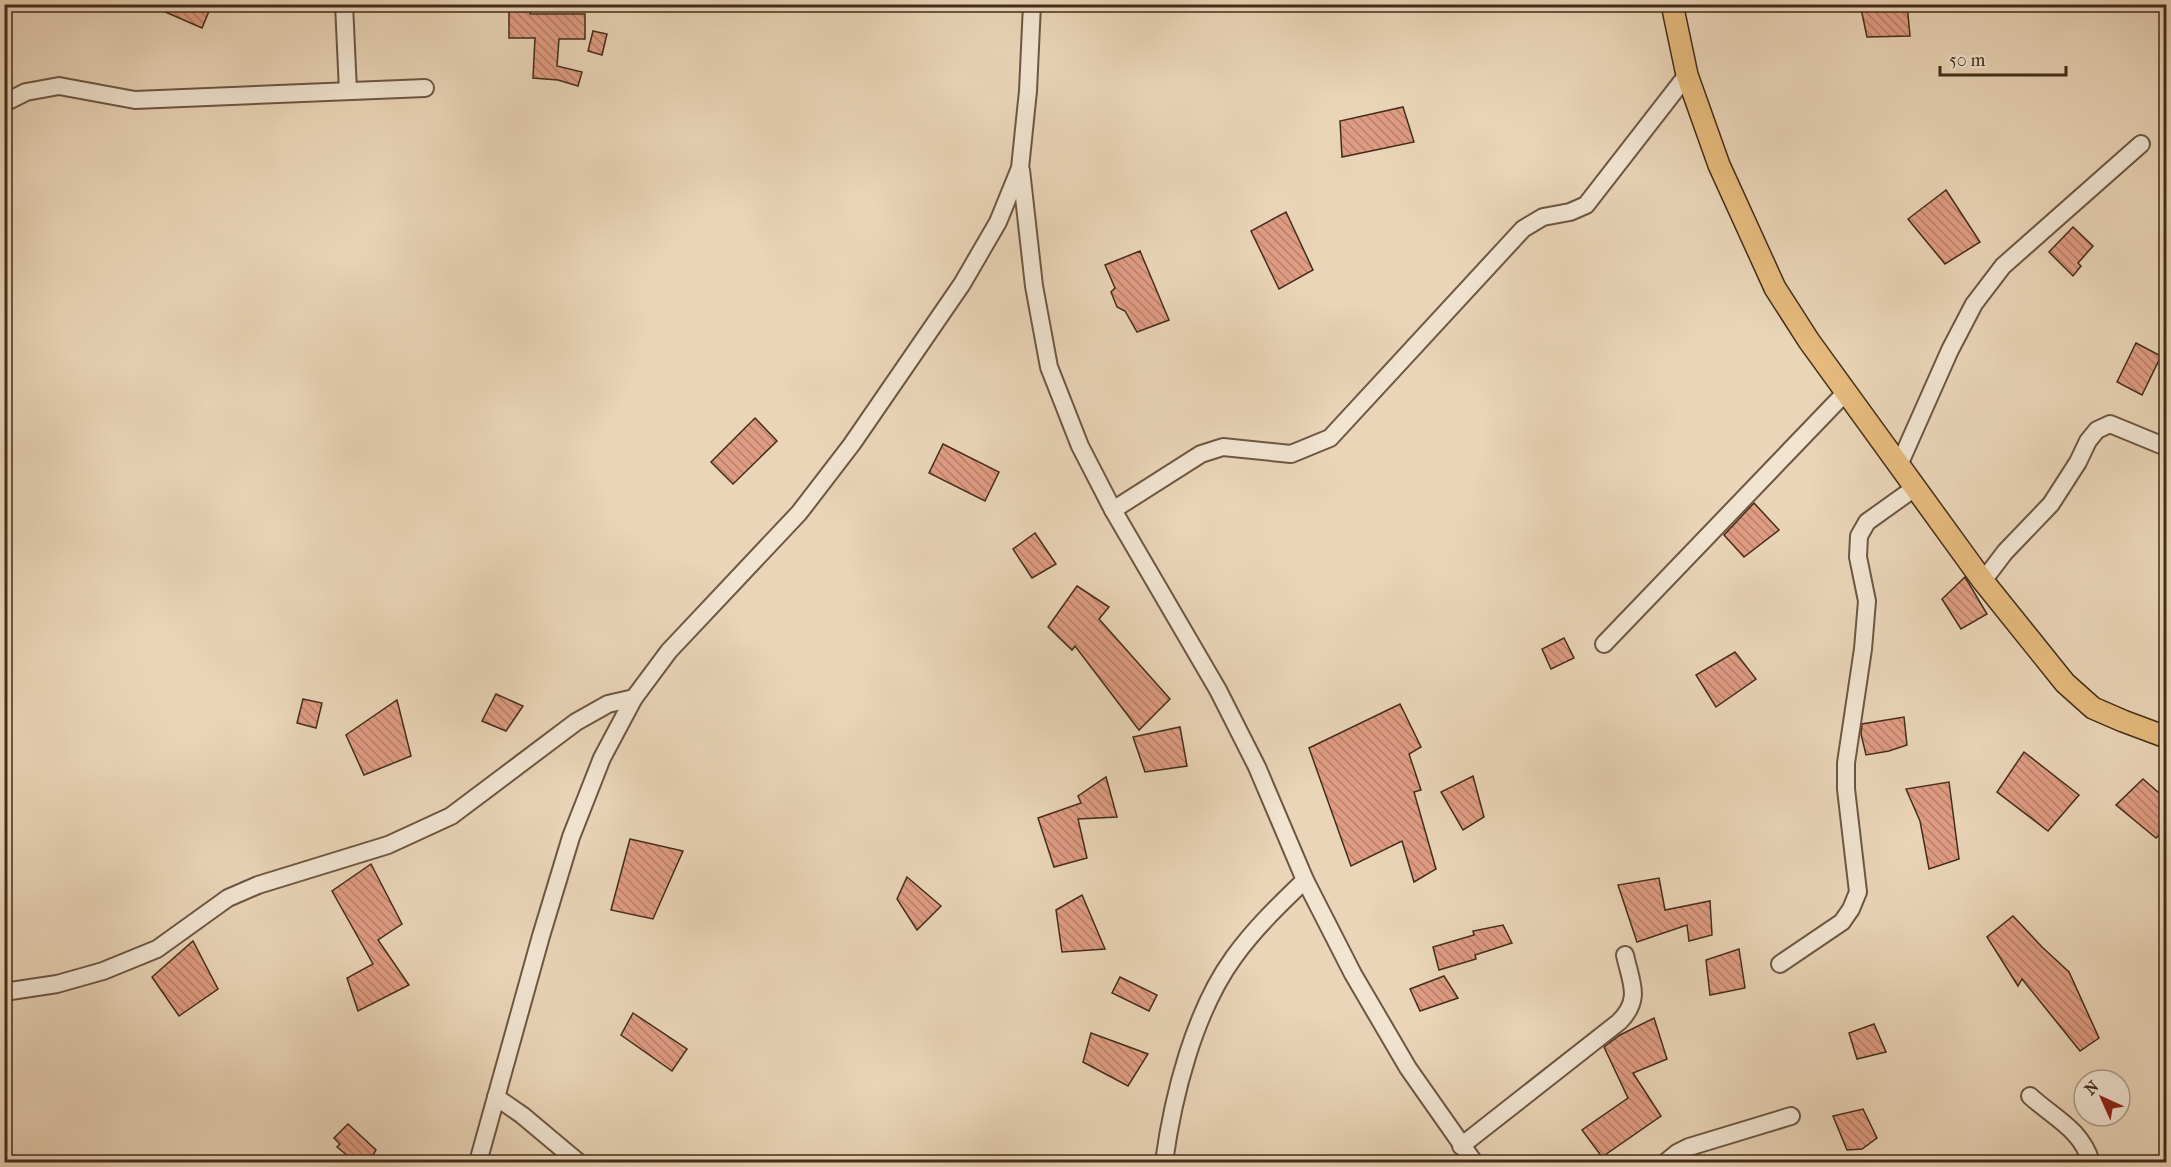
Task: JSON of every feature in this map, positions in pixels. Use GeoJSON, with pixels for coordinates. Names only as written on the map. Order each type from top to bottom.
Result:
{"type":"FeatureCollection","features":[{"type":"Feature","properties":{"kind":"main road"},"geometry":{"type":"LineString","coordinates":[[1672,4],[1687,75],[1719,165],[1775,288],[1809,341],[1983,581],[2065,683],[2093,708],[2123,722],[2166,737]]}},
{"type":"Feature","properties":{"kind":"street"},"geometry":{"type":"LineString","coordinates":[[344,4],[348,91]]}},
{"type":"Feature","properties":{"kind":"street"},"geometry":{"type":"LineString","coordinates":[[1032,4],[1028,91],[1020,168],[1034,286],[1049,367],[1080,446],[1113,510],[1218,690],[1257,767],[1305,880],[1353,974],[1408,1068],[1474,1162]]}},
{"type":"Feature","properties":{"kind":"street"},"geometry":{"type":"LineString","coordinates":[[1113,510],[1201,454],[1223,447],[1291,454],[1330,438],[1523,229],[1543,217],[1570,212],[1586,205],[1687,75]]}},
{"type":"Feature","properties":{"kind":"street"},"geometry":{"type":"LineString","coordinates":[[4,103],[26,92],[59,86],[135,100],[425,88]]}},
{"type":"Feature","properties":{"kind":"street"},"geometry":{"type":"LineString","coordinates":[[1899,465],[1950,350],[1974,304],[2003,266],[2141,144]]}},
{"type":"Feature","properties":{"kind":"street"},"geometry":{"type":"LineString","coordinates":[[478,1162],[571,837],[602,758],[634,698],[669,651],[800,513],[852,444],[962,284],[998,222],[1020,168]]}},
{"type":"Feature","properties":{"kind":"street"},"geometry":{"type":"LineString","coordinates":[[1604,644],[1846,392]]}},
{"type":"Feature","properties":{"kind":"street"},"geometry":{"type":"LineString","coordinates":[[1983,581],[2005,552],[2051,504],[2097,430],[2110,424],[2166,447]]}},
{"type":"Feature","properties":{"kind":"street"},"geometry":{"type":"LineString","coordinates":[[1780,964],[1842,922],[1851,909],[1858,892],[1846,789],[1846,763],[1863,649],[1867,601],[1858,557],[1859,536],[1867,522],[1916,487]]}},
{"type":"Feature","properties":{"kind":"street"},"geometry":{"type":"LineString","coordinates":[[4,992],[57,984],[103,971],[157,949],[228,898],[258,885],[388,845],[430,826],[451,816],[576,722],[608,704],[634,698]]}},
{"type":"Feature","properties":{"kind":"street"},"geometry":{"type":"LineString","coordinates":[[1164,1162],[1184,1068],[1210,998],[1233,958],[1260,923],[1305,880]]}},
{"type":"Feature","properties":{"kind":"street"},"geometry":{"type":"LineString","coordinates":[[1461,1146],[1629,1012],[1634,1000],[1625,955]]}},
{"type":"Feature","properties":{"kind":"street"},"geometry":{"type":"LineString","coordinates":[[2030,1096],[2048,1112],[2067,1124],[2088,1151],[2091,1162]]}},
{"type":"Feature","properties":{"kind":"street"},"geometry":{"type":"LineString","coordinates":[[496,1097],[522,1115],[578,1162]]}},
{"type":"Feature","properties":{"kind":"street"},"geometry":{"type":"LineString","coordinates":[[1666,1162],[1689,1146],[1791,1116]]}},
{"type":"Feature","properties":{"kind":"building"},"geometry":{"type":"Polygon","coordinates":[[[147,4],[212,4],[202,28],[147,4]]]}},
{"type":"Feature","properties":{"kind":"building"},"geometry":{"type":"Polygon","coordinates":[[[1860,4],[1907,4],[1910,36],[1867,37],[1860,4]]]}},
{"type":"Feature","properties":{"kind":"building"},"geometry":{"type":"Polygon","coordinates":[[[509,6],[530,6],[530,14],[585,14],[585,39],[559,39],[557,66],[582,72],[578,86],[558,80],[533,78],[535,38],[509,38],[509,6]]]}},
{"type":"Feature","properties":{"kind":"building"},"geometry":{"type":"Polygon","coordinates":[[[593,31],[607,34],[602,55],[588,51],[593,31]]]}},
{"type":"Feature","properties":{"kind":"building"},"geometry":{"type":"Polygon","coordinates":[[[1403,107],[1414,142],[1342,157],[1340,121],[1403,107]]]}},
{"type":"Feature","properties":{"kind":"building"},"geometry":{"type":"Polygon","coordinates":[[[1946,190],[1980,242],[1945,264],[1908,219],[1946,190]]]}},
{"type":"Feature","properties":{"kind":"building"},"geometry":{"type":"Polygon","coordinates":[[[1286,212],[1313,270],[1279,289],[1251,231],[1286,212]]]}},
{"type":"Feature","properties":{"kind":"building"},"geometry":{"type":"Polygon","coordinates":[[[2073,227],[2093,246],[2078,263],[2081,266],[2073,276],[2049,252],[2073,227]]]}},
{"type":"Feature","properties":{"kind":"building"},"geometry":{"type":"Polygon","coordinates":[[[1140,251],[1169,320],[1137,332],[1125,311],[1117,307],[1111,292],[1115,288],[1105,265],[1140,251]]]}},
{"type":"Feature","properties":{"kind":"building"},"geometry":{"type":"Polygon","coordinates":[[[2136,343],[2161,356],[2142,395],[2117,382],[2136,343]]]}},
{"type":"Feature","properties":{"kind":"building"},"geometry":{"type":"Polygon","coordinates":[[[755,418],[777,441],[733,484],[711,462],[755,418]]]}},
{"type":"Feature","properties":{"kind":"building"},"geometry":{"type":"Polygon","coordinates":[[[943,444],[999,472],[985,501],[929,473],[943,444]]]}},
{"type":"Feature","properties":{"kind":"building"},"geometry":{"type":"Polygon","coordinates":[[[1754,503],[1779,530],[1744,557],[1724,535],[1754,503]]]}},
{"type":"Feature","properties":{"kind":"building"},"geometry":{"type":"Polygon","coordinates":[[[1035,533],[1056,564],[1032,578],[1013,549],[1035,533]]]}},
{"type":"Feature","properties":{"kind":"building"},"geometry":{"type":"Polygon","coordinates":[[[1965,577],[1987,614],[1961,629],[1942,599],[1965,577]]]}},
{"type":"Feature","properties":{"kind":"building"},"geometry":{"type":"Polygon","coordinates":[[[1077,586],[1109,607],[1099,619],[1170,699],[1139,730],[1075,646],[1072,650],[1048,627],[1077,586]]]}},
{"type":"Feature","properties":{"kind":"building"},"geometry":{"type":"Polygon","coordinates":[[[1564,638],[1574,658],[1551,669],[1542,649],[1564,638]]]}},
{"type":"Feature","properties":{"kind":"building"},"geometry":{"type":"Polygon","coordinates":[[[1735,652],[1756,679],[1716,707],[1696,675],[1735,652]]]}},
{"type":"Feature","properties":{"kind":"building"},"geometry":{"type":"Polygon","coordinates":[[[496,694],[523,706],[506,731],[482,721],[496,694]]]}},
{"type":"Feature","properties":{"kind":"building"},"geometry":{"type":"Polygon","coordinates":[[[303,699],[322,703],[316,728],[297,723],[303,699]]]}},
{"type":"Feature","properties":{"kind":"building"},"geometry":{"type":"Polygon","coordinates":[[[397,700],[411,756],[364,775],[346,735],[397,700]]]}},
{"type":"Feature","properties":{"kind":"building"},"geometry":{"type":"Polygon","coordinates":[[[1400,704],[1421,747],[1409,754],[1421,790],[1414,792],[1436,869],[1414,882],[1402,841],[1351,866],[1309,748],[1400,704]]]}},
{"type":"Feature","properties":{"kind":"building"},"geometry":{"type":"Polygon","coordinates":[[[1904,717],[1907,745],[1866,755],[1861,734],[1862,724],[1904,717]]]}},
{"type":"Feature","properties":{"kind":"building"},"geometry":{"type":"Polygon","coordinates":[[[1180,727],[1187,766],[1145,772],[1133,737],[1180,727]]]}},
{"type":"Feature","properties":{"kind":"building"},"geometry":{"type":"Polygon","coordinates":[[[2024,752],[2079,795],[2048,831],[1997,792],[2024,752]]]}},
{"type":"Feature","properties":{"kind":"building"},"geometry":{"type":"Polygon","coordinates":[[[1473,776],[1484,817],[1463,830],[1441,792],[1473,776]]]}},
{"type":"Feature","properties":{"kind":"building"},"geometry":{"type":"Polygon","coordinates":[[[1106,777],[1117,817],[1078,819],[1087,858],[1054,867],[1038,818],[1081,803],[1078,796],[1106,777]]]}},
{"type":"Feature","properties":{"kind":"building"},"geometry":{"type":"Polygon","coordinates":[[[2143,779],[2166,799],[2166,829],[2156,838],[2116,805],[2143,779]]]}},
{"type":"Feature","properties":{"kind":"building"},"geometry":{"type":"Polygon","coordinates":[[[1949,782],[1959,859],[1929,869],[1920,821],[1906,789],[1949,782]]]}},
{"type":"Feature","properties":{"kind":"building"},"geometry":{"type":"Polygon","coordinates":[[[630,839],[683,851],[653,919],[611,910],[630,839]]]}},
{"type":"Feature","properties":{"kind":"building"},"geometry":{"type":"Polygon","coordinates":[[[371,864],[402,924],[378,940],[409,985],[358,1011],[347,978],[373,964],[332,891],[371,864]]]}},
{"type":"Feature","properties":{"kind":"building"},"geometry":{"type":"Polygon","coordinates":[[[907,877],[941,906],[917,930],[897,899],[907,877]]]}},
{"type":"Feature","properties":{"kind":"building"},"geometry":{"type":"Polygon","coordinates":[[[1659,878],[1665,910],[1710,901],[1712,935],[1689,941],[1687,925],[1637,942],[1618,885],[1659,878]]]}},
{"type":"Feature","properties":{"kind":"building"},"geometry":{"type":"Polygon","coordinates":[[[1082,895],[1105,949],[1062,952],[1056,910],[1082,895]]]}},
{"type":"Feature","properties":{"kind":"building"},"geometry":{"type":"Polygon","coordinates":[[[2013,916],[2069,972],[2099,1038],[2080,1051],[2022,979],[2018,986],[1987,937],[2013,916]]]}},
{"type":"Feature","properties":{"kind":"building"},"geometry":{"type":"Polygon","coordinates":[[[1503,925],[1512,943],[1475,955],[1476,959],[1439,970],[1433,947],[1474,935],[1473,931],[1503,925]]]}},
{"type":"Feature","properties":{"kind":"building"},"geometry":{"type":"Polygon","coordinates":[[[193,941],[218,989],[179,1016],[152,977],[193,941]]]}},
{"type":"Feature","properties":{"kind":"building"},"geometry":{"type":"Polygon","coordinates":[[[1739,949],[1745,988],[1710,995],[1706,960],[1739,949]]]}},
{"type":"Feature","properties":{"kind":"building"},"geometry":{"type":"Polygon","coordinates":[[[1444,976],[1458,998],[1420,1011],[1410,989],[1444,976]]]}},
{"type":"Feature","properties":{"kind":"building"},"geometry":{"type":"Polygon","coordinates":[[[1120,977],[1157,995],[1149,1011],[1112,993],[1120,977]]]}},
{"type":"Feature","properties":{"kind":"building"},"geometry":{"type":"Polygon","coordinates":[[[633,1013],[687,1049],[672,1071],[621,1035],[633,1013]]]}},
{"type":"Feature","properties":{"kind":"building"},"geometry":{"type":"Polygon","coordinates":[[[1654,1018],[1667,1059],[1633,1073],[1661,1116],[1602,1157],[1582,1130],[1628,1098],[1604,1047],[1620,1035],[1654,1018]]]}},
{"type":"Feature","properties":{"kind":"building"},"geometry":{"type":"Polygon","coordinates":[[[1874,1024],[1886,1052],[1857,1059],[1849,1033],[1874,1024]]]}},
{"type":"Feature","properties":{"kind":"building"},"geometry":{"type":"Polygon","coordinates":[[[1091,1033],[1148,1054],[1128,1086],[1083,1062],[1091,1033]]]}},
{"type":"Feature","properties":{"kind":"building"},"geometry":{"type":"Polygon","coordinates":[[[1863,1109],[1877,1138],[1862,1149],[1847,1150],[1833,1116],[1863,1109]]]}},
{"type":"Feature","properties":{"kind":"building"},"geometry":{"type":"Polygon","coordinates":[[[348,1124],[376,1150],[369,1162],[363,1162],[357,1157],[354,1161],[337,1147],[340,1144],[334,1138],[348,1124]]]}}]}
